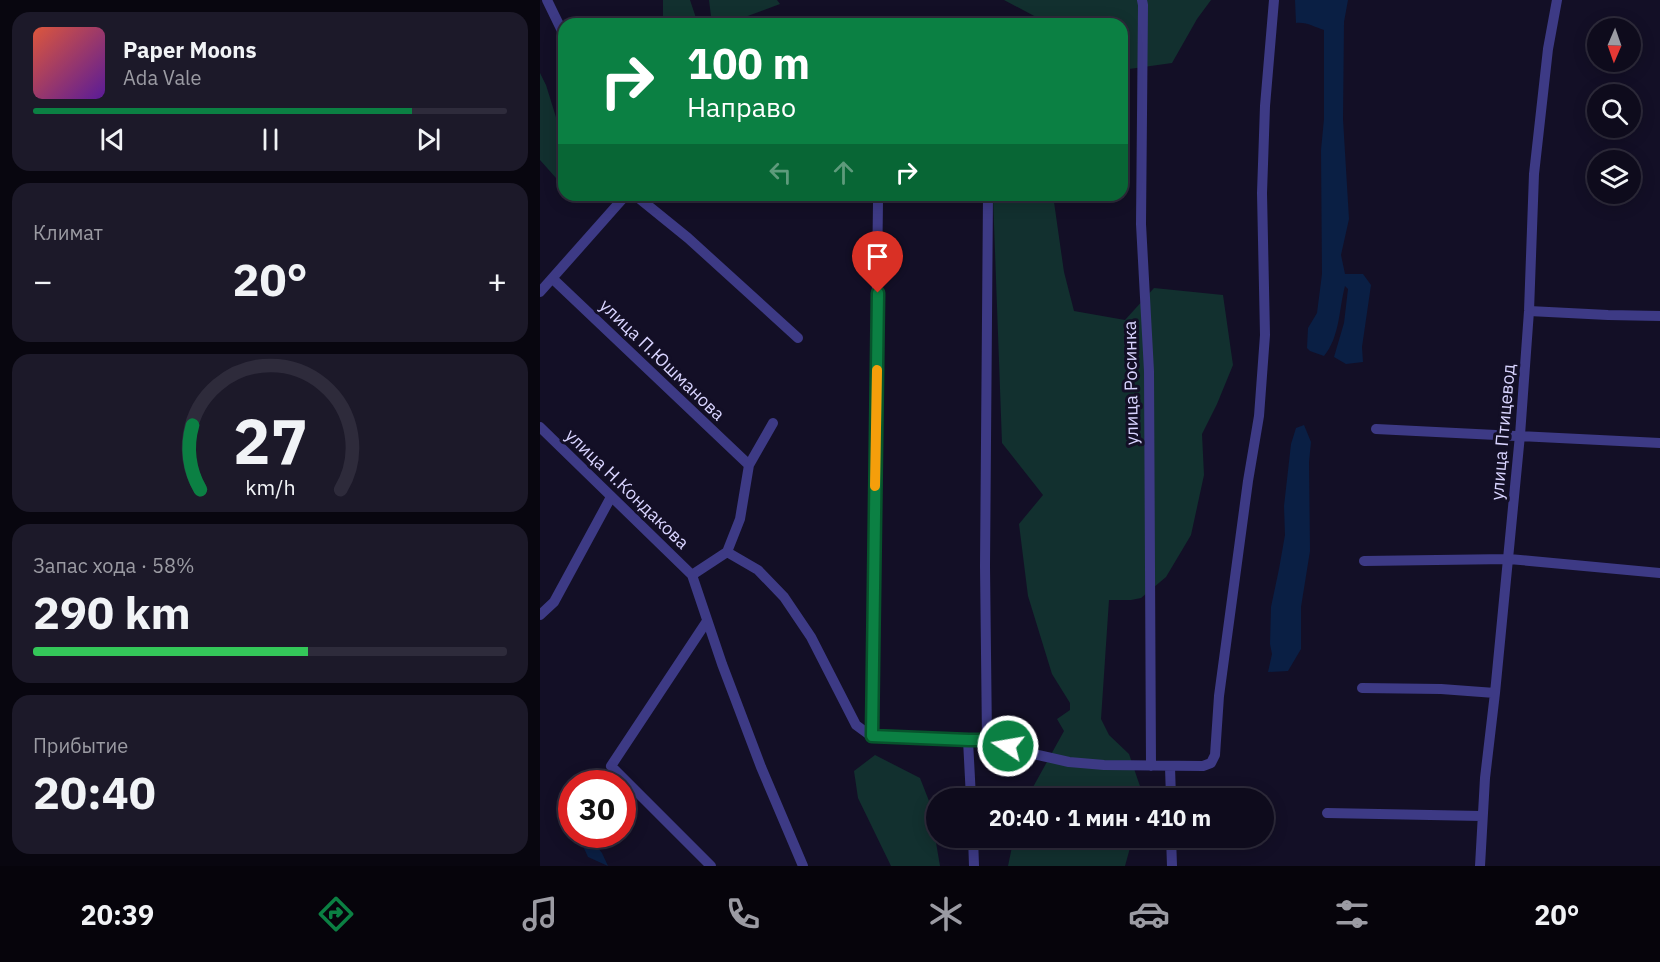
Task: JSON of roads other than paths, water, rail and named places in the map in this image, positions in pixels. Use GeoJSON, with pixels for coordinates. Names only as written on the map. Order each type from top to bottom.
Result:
{"type":"FeatureCollection","features":[{"type":"Feature","properties":{"kind":"street"},"geometry":{"type":"LineString","coordinates":[[547,0],[558,23]]}},
{"type":"Feature","properties":{"kind":"street","name":"улица Росинка"},"geometry":{"type":"LineString","coordinates":[[1142,0],[1141,224],[1149,371],[1151,766]]}},
{"type":"Feature","properties":{"kind":"street"},"geometry":{"type":"LineString","coordinates":[[727,552],[758,570],[784,597],[811,637],[856,725],[872,736],[987,740],[1069,762],[1104,765],[1170,767],[1203,766],[1211,763],[1215,755],[1219,696],[1259,416],[1265,335],[1262,193],[1265,106],[1274,0]]}},
{"type":"Feature","properties":{"kind":"street","name":"улица Птицевод"},"geometry":{"type":"LineString","coordinates":[[1479,866],[1520,435],[1529,311],[1534,174],[1548,49],[1557,0]]}},
{"type":"Feature","properties":{"kind":"street"},"geometry":{"type":"LineString","coordinates":[[540,292],[621,201]]}},
{"type":"Feature","properties":{"kind":"street"},"geometry":{"type":"LineString","coordinates":[[642,201],[688,238],[798,338]]}},
{"type":"Feature","properties":{"kind":"street"},"geometry":{"type":"LineString","coordinates":[[987,740],[985,531],[988,201]]}},
{"type":"Feature","properties":{"kind":"street"},"geometry":{"type":"LineString","coordinates":[[872,736],[878,202]]}},
{"type":"Feature","properties":{"kind":"street","name":"улица П.Юшманова"},"geometry":{"type":"LineString","coordinates":[[553,279],[749,465]]}},
{"type":"Feature","properties":{"kind":"street"},"geometry":{"type":"LineString","coordinates":[[1529,311],[1660,316]]}},
{"type":"Feature","properties":{"kind":"street"},"geometry":{"type":"LineString","coordinates":[[773,423],[749,465],[740,519],[727,552],[692,574],[761,767],[803,866]]}},
{"type":"Feature","properties":{"kind":"street","name":"улица Н.Кондакова"},"geometry":{"type":"LineString","coordinates":[[540,427],[692,574]]}},
{"type":"Feature","properties":{"kind":"street"},"geometry":{"type":"LineString","coordinates":[[1376,429],[1660,443]]}},
{"type":"Feature","properties":{"kind":"street"},"geometry":{"type":"LineString","coordinates":[[540,615],[554,602],[610,497]]}},
{"type":"Feature","properties":{"kind":"street"},"geometry":{"type":"LineString","coordinates":[[1364,561],[1509,559],[1660,573]]}},
{"type":"Feature","properties":{"kind":"street"},"geometry":{"type":"LineString","coordinates":[[707,621],[611,766],[711,866]]}},
{"type":"Feature","properties":{"kind":"street"},"geometry":{"type":"LineString","coordinates":[[1362,688],[1441,689],[1495,693]]}},
{"type":"Feature","properties":{"kind":"street"},"geometry":{"type":"LineString","coordinates":[[969,740],[971,788]]}},
{"type":"Feature","properties":{"kind":"street"},"geometry":{"type":"LineString","coordinates":[[1170,767],[1171,788]]}},
{"type":"Feature","properties":{"kind":"street"},"geometry":{"type":"LineString","coordinates":[[1327,813],[1482,816]]}},
{"type":"Feature","properties":{"kind":"street"},"geometry":{"type":"LineString","coordinates":[[973,848],[974,866]]}},
{"type":"Feature","properties":{"kind":"street"},"geometry":{"type":"LineString","coordinates":[[1171,848],[1172,866]]}},
{"type":"Feature","properties":{"kind":"water"},"geometry":{"type":"Polygon","coordinates":[[[1295,0],[1348,0],[1344,22],[1343,119],[1349,219],[1341,255],[1345,274],[1363,274],[1371,285],[1362,347],[1363,362],[1346,364],[1334,357],[1344,323],[1348,289],[1345,286],[1336,331],[1329,348],[1324,356],[1307,348],[1308,328],[1317,313],[1322,274],[1321,150],[1324,119],[1324,30],[1296,23],[1295,0]]]}},
{"type":"Feature","properties":{"kind":"water"},"geometry":{"type":"Polygon","coordinates":[[[1304,425],[1311,442],[1309,462],[1310,551],[1301,607],[1301,649],[1288,671],[1268,672],[1272,654],[1271,607],[1285,535],[1284,506],[1291,444],[1296,428],[1304,425]]]}},
{"type":"Feature","properties":{"kind":"water"},"geometry":{"type":"Polygon","coordinates":[[[584,848],[598,848],[608,866],[588,857],[584,848]]]}}]}
